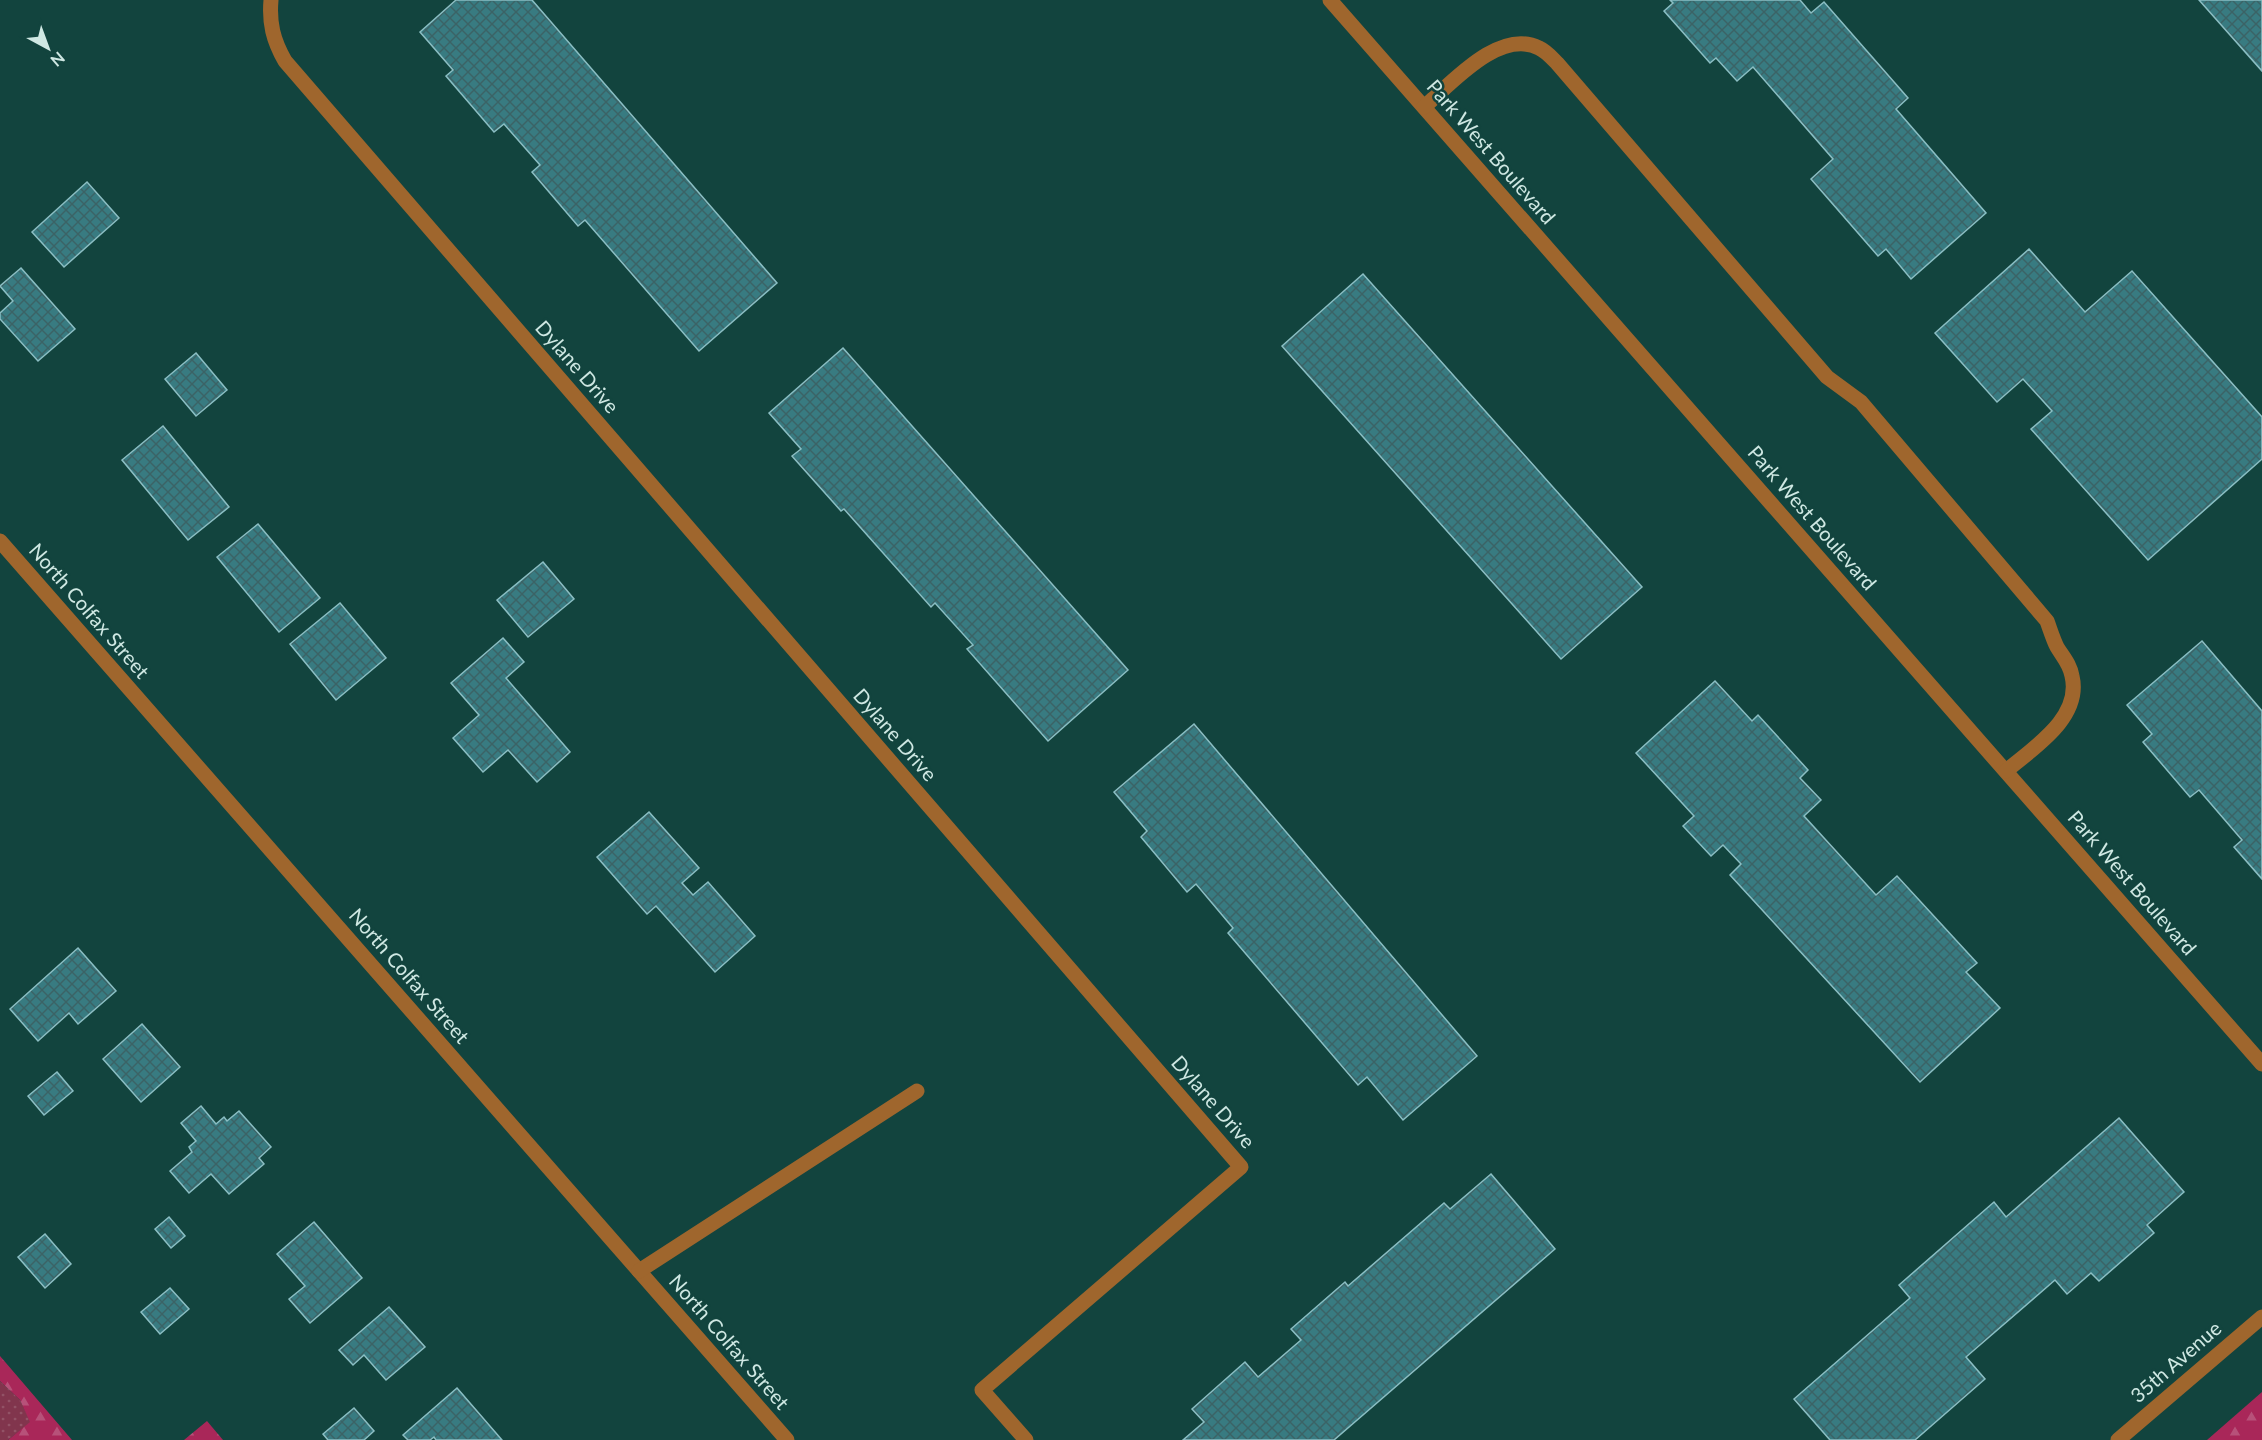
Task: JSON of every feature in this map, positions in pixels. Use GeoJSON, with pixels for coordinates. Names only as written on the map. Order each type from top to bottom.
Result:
{"type":"FeatureCollection","features":[{"type":"Feature","properties":{"kind":"street","name":"Park West Boulevard"},"geometry":{"type":"LineString","coordinates":[[1330,0],[2262,1064]]}},
{"type":"Feature","properties":{"kind":"street","name":"Dylane Drive"},"geometry":{"type":"LineString","coordinates":[[270,6],[271,30],[276,47],[285,61],[1241,1167],[982,1390],[1026,1440]]}},
{"type":"Feature","properties":{"kind":"street"},"geometry":{"type":"LineString","coordinates":[[1424,107],[1478,60],[1497,48],[1520,44],[1539,48],[1557,63],[1827,377],[1861,402],[2047,621],[2057,646],[2067,660],[2073,678],[2073,694],[2068,711],[2056,728],[2006,771]]}},
{"type":"Feature","properties":{"kind":"street","name":"North Colfax Street"},"geometry":{"type":"LineString","coordinates":[[3,551],[787,1440]]}},
{"type":"Feature","properties":{"kind":"street"},"geometry":{"type":"LineString","coordinates":[[639,1271],[916,1091]]}},
{"type":"Feature","properties":{"kind":"street","name":"35th Avenue"},"geometry":{"type":"LineString","coordinates":[[2118,1440],[2262,1317]]}},
{"type":"Feature","properties":{"kind":"shaded area"},"geometry":{"type":"Polygon","coordinates":[[[0,1381],[20,1400],[31,1422],[8,1440],[0,1440],[0,1381]]]}},
{"type":"Feature","properties":{"kind":"green space"},"geometry":{"type":"Polygon","coordinates":[[[0,1356],[72,1440],[8,1440],[30,1422],[20,1400],[0,1381],[0,1356]]]}},
{"type":"Feature","properties":{"kind":"green space"},"geometry":{"type":"Polygon","coordinates":[[[2262,1392],[2262,1440],[2207,1440],[2262,1392]]]}},
{"type":"Feature","properties":{"kind":"green space"},"geometry":{"type":"Polygon","coordinates":[[[207,1421],[223,1440],[184,1440],[207,1421]]]}},
{"type":"Feature","properties":{"kind":"building"},"geometry":{"type":"Polygon","coordinates":[[[456,0],[532,0],[777,283],[699,351],[585,220],[578,226],[532,172],[540,165],[504,124],[494,132],[446,76],[453,70],[420,32],[456,0]]]}},
{"type":"Feature","properties":{"kind":"building"},"geometry":{"type":"Polygon","coordinates":[[[1670,0],[1800,0],[1811,13],[1824,2],[1908,98],[1896,109],[1986,213],[1911,279],[1886,249],[1878,256],[1811,179],[1833,159],[1753,67],[1737,81],[1716,58],[1710,63],[1664,11],[1673,3],[1670,0]]]}},
{"type":"Feature","properties":{"kind":"building"},"geometry":{"type":"Polygon","coordinates":[[[2199,0],[2262,0],[2262,71],[2199,0]]]}},
{"type":"Feature","properties":{"kind":"building"},"geometry":{"type":"Polygon","coordinates":[[[87,182],[119,218],[64,267],[32,232],[87,182]]]}},
{"type":"Feature","properties":{"kind":"building"},"geometry":{"type":"Polygon","coordinates":[[[2029,249],[2085,312],[2132,271],[2262,417],[2262,459],[2148,560],[2031,429],[2052,411],[2023,379],[1997,402],[1935,333],[2029,249]]]}},
{"type":"Feature","properties":{"kind":"building"},"geometry":{"type":"Polygon","coordinates":[[[21,268],[75,329],[38,361],[0,319],[0,313],[13,301],[0,286],[21,268]]]}},
{"type":"Feature","properties":{"kind":"building"},"geometry":{"type":"Polygon","coordinates":[[[1363,274],[1642,587],[1561,659],[1282,346],[1363,274]]]}},
{"type":"Feature","properties":{"kind":"building"},"geometry":{"type":"Polygon","coordinates":[[[843,348],[1128,670],[1048,741],[967,649],[973,645],[935,603],[931,607],[844,509],[841,511],[792,456],[801,449],[769,413],[843,348]]]}},
{"type":"Feature","properties":{"kind":"building"},"geometry":{"type":"Polygon","coordinates":[[[196,353],[227,390],[196,416],[165,379],[196,353]]]}},
{"type":"Feature","properties":{"kind":"building"},"geometry":{"type":"Polygon","coordinates":[[[163,426],[229,507],[188,540],[122,460],[163,426]]]}},
{"type":"Feature","properties":{"kind":"building"},"geometry":{"type":"Polygon","coordinates":[[[258,524],[320,598],[279,632],[217,557],[258,524]]]}},
{"type":"Feature","properties":{"kind":"building"},"geometry":{"type":"Polygon","coordinates":[[[543,562],[574,599],[528,637],[497,600],[543,562]]]}},
{"type":"Feature","properties":{"kind":"building"},"geometry":{"type":"Polygon","coordinates":[[[340,603],[386,658],[336,700],[290,644],[340,603]]]}},
{"type":"Feature","properties":{"kind":"building"},"geometry":{"type":"Polygon","coordinates":[[[503,638],[524,662],[506,678],[570,752],[537,782],[508,750],[483,772],[453,738],[479,715],[451,683],[503,638]]]}},
{"type":"Feature","properties":{"kind":"building"},"geometry":{"type":"Polygon","coordinates":[[[2202,641],[2262,711],[2262,879],[2234,847],[2242,840],[2199,790],[2190,797],[2143,742],[2152,734],[2127,705],[2202,641]]]}},
{"type":"Feature","properties":{"kind":"building"},"geometry":{"type":"Polygon","coordinates":[[[1715,681],[1752,721],[1758,715],[1808,770],[1800,778],[1821,800],[1804,816],[1876,895],[1897,876],[1977,963],[1966,972],[2000,1008],[1920,1082],[1730,875],[1741,864],[1723,845],[1711,856],[1683,826],[1694,816],[1636,753],[1715,681]]]}},
{"type":"Feature","properties":{"kind":"building"},"geometry":{"type":"Polygon","coordinates":[[[1194,724],[1477,1056],[1403,1120],[1367,1077],[1358,1085],[1228,933],[1233,928],[1196,884],[1187,892],[1141,837],[1147,831],[1114,792],[1194,724]]]}},
{"type":"Feature","properties":{"kind":"building"},"geometry":{"type":"Polygon","coordinates":[[[649,812],[699,868],[682,883],[693,895],[708,882],[755,936],[715,972],[656,906],[647,914],[597,857],[649,812]]]}},
{"type":"Feature","properties":{"kind":"building"},"geometry":{"type":"Polygon","coordinates":[[[78,948],[116,991],[78,1024],[69,1013],[38,1041],[10,1009],[78,948]]]}},
{"type":"Feature","properties":{"kind":"building"},"geometry":{"type":"Polygon","coordinates":[[[142,1024],[180,1067],[141,1102],[103,1059],[142,1024]]]}},
{"type":"Feature","properties":{"kind":"building"},"geometry":{"type":"Polygon","coordinates":[[[57,1072],[73,1091],[44,1115],[28,1096],[57,1072]]]}},
{"type":"Feature","properties":{"kind":"building"},"geometry":{"type":"Polygon","coordinates":[[[201,1106],[216,1124],[224,1117],[227,1121],[239,1111],[271,1147],[259,1158],[264,1164],[229,1194],[211,1174],[189,1193],[170,1171],[192,1152],[189,1147],[196,1141],[181,1123],[201,1106]]]}},
{"type":"Feature","properties":{"kind":"building"},"geometry":{"type":"Polygon","coordinates":[[[2119,1118],[2184,1192],[2147,1225],[2154,1233],[2099,1281],[2091,1273],[2067,1294],[2055,1280],[1966,1357],[1985,1379],[1915,1440],[1830,1440],[1794,1399],[1910,1298],[1899,1285],[1994,1202],[2006,1217],[2119,1118]]]}},
{"type":"Feature","properties":{"kind":"building"},"geometry":{"type":"Polygon","coordinates":[[[1491,1174],[1555,1249],[1334,1440],[1183,1440],[1204,1422],[1192,1409],[1245,1362],[1258,1377],[1301,1340],[1291,1329],[1345,1282],[1348,1286],[1444,1203],[1450,1209],[1491,1174]]]}},
{"type":"Feature","properties":{"kind":"building"},"geometry":{"type":"Polygon","coordinates":[[[169,1217],[185,1236],[171,1248],[155,1229],[169,1217]]]}},
{"type":"Feature","properties":{"kind":"building"},"geometry":{"type":"Polygon","coordinates":[[[314,1222],[362,1278],[310,1323],[289,1299],[305,1286],[277,1254],[314,1222]]]}},
{"type":"Feature","properties":{"kind":"building"},"geometry":{"type":"Polygon","coordinates":[[[45,1234],[71,1264],[45,1288],[18,1257],[45,1234]]]}},
{"type":"Feature","properties":{"kind":"building"},"geometry":{"type":"Polygon","coordinates":[[[170,1288],[189,1309],[160,1334],[141,1312],[170,1288]]]}},
{"type":"Feature","properties":{"kind":"building"},"geometry":{"type":"Polygon","coordinates":[[[389,1307],[425,1347],[386,1380],[364,1355],[353,1365],[339,1350],[389,1307]]]}},
{"type":"Feature","properties":{"kind":"building"},"geometry":{"type":"Polygon","coordinates":[[[457,1388],[502,1440],[436,1440],[434,1437],[430,1440],[408,1440],[403,1435],[457,1388]]]}},
{"type":"Feature","properties":{"kind":"building"},"geometry":{"type":"Polygon","coordinates":[[[354,1408],[374,1431],[364,1440],[328,1440],[323,1434],[354,1408]]]}}]}
